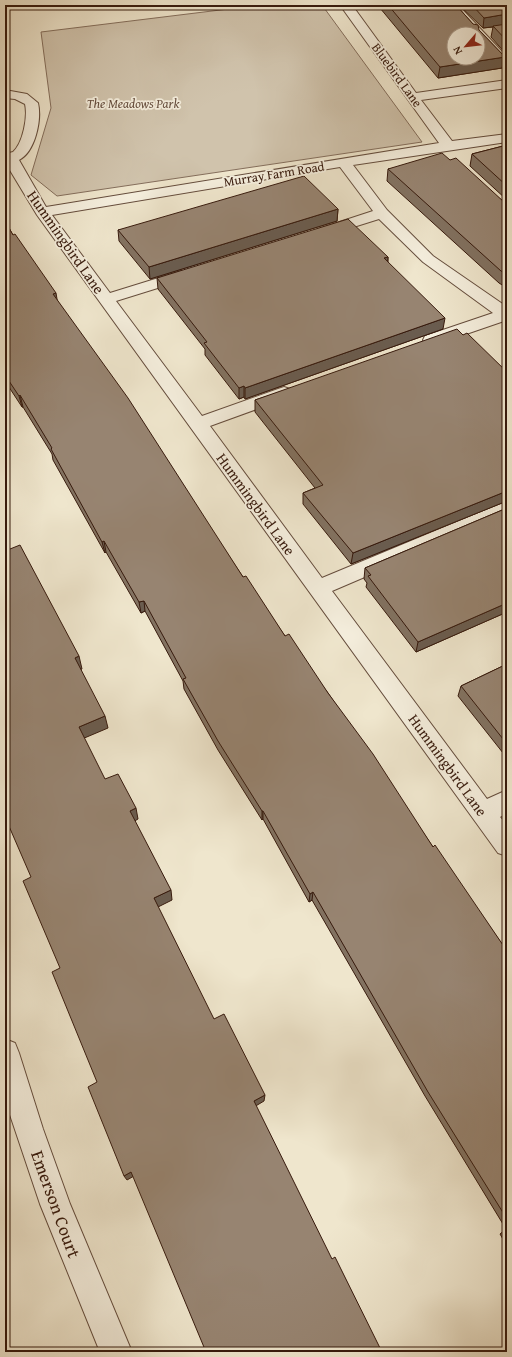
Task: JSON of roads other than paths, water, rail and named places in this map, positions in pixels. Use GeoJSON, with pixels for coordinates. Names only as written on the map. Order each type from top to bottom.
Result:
{"type":"FeatureCollection","features":[{"type":"Feature","properties":{"kind":"main road"},"geometry":{"type":"LineString","coordinates":[[5,6],[13,5]]}},
{"type":"Feature","properties":{"kind":"street","name":"Bluebird Lane"},"geometry":{"type":"LineString","coordinates":[[346,5],[413,98],[446,150]]}},
{"type":"Feature","properties":{"kind":"street"},"geometry":{"type":"LineString","coordinates":[[452,5],[472,26]]}},
{"type":"Feature","properties":{"kind":"street"},"geometry":{"type":"LineString","coordinates":[[486,33],[493,32]]}},
{"type":"Feature","properties":{"kind":"street"},"geometry":{"type":"LineString","coordinates":[[486,42],[507,64]]}},
{"type":"Feature","properties":{"kind":"street"},"geometry":{"type":"LineString","coordinates":[[413,98],[507,84]]}},
{"type":"Feature","properties":{"kind":"street","name":"Hummingbird Lane"},"geometry":{"type":"LineString","coordinates":[[5,94],[23,98],[31,102],[34,110],[24,148],[17,156],[8,158],[42,212],[507,845]]}},
{"type":"Feature","properties":{"kind":"street","name":"Murray Farm Road"},"geometry":{"type":"LineString","coordinates":[[42,212],[344,163],[446,150],[507,138]]}},
{"type":"Feature","properties":{"kind":"street"},"geometry":{"type":"LineString","coordinates":[[344,163],[382,213],[428,259],[506,314]]}},
{"type":"Feature","properties":{"kind":"street"},"geometry":{"type":"LineString","coordinates":[[308,236],[382,213]]}},
{"type":"Feature","properties":{"kind":"street"},"geometry":{"type":"LineString","coordinates":[[106,299],[203,269]]}},
{"type":"Feature","properties":{"kind":"street"},"geometry":{"type":"LineString","coordinates":[[415,346],[506,314]]}},
{"type":"Feature","properties":{"kind":"street"},"geometry":{"type":"LineString","coordinates":[[198,424],[303,386]]}},
{"type":"Feature","properties":{"kind":"street"},"geometry":{"type":"LineString","coordinates":[[318,588],[507,508]]}},
{"type":"Feature","properties":{"kind":"street"},"geometry":{"type":"LineString","coordinates":[[484,813],[507,801]]}},
{"type":"Feature","properties":{"kind":"street","name":"Emerson Court"},"geometry":{"type":"LineString","coordinates":[[5,1054],[15,1088],[81,1273],[116,1352]]}},
{"type":"Feature","properties":{"kind":"park label","name":"The Meadows Park"},"geometry":{"type":"Point","coordinates":[133,103]}}]}
